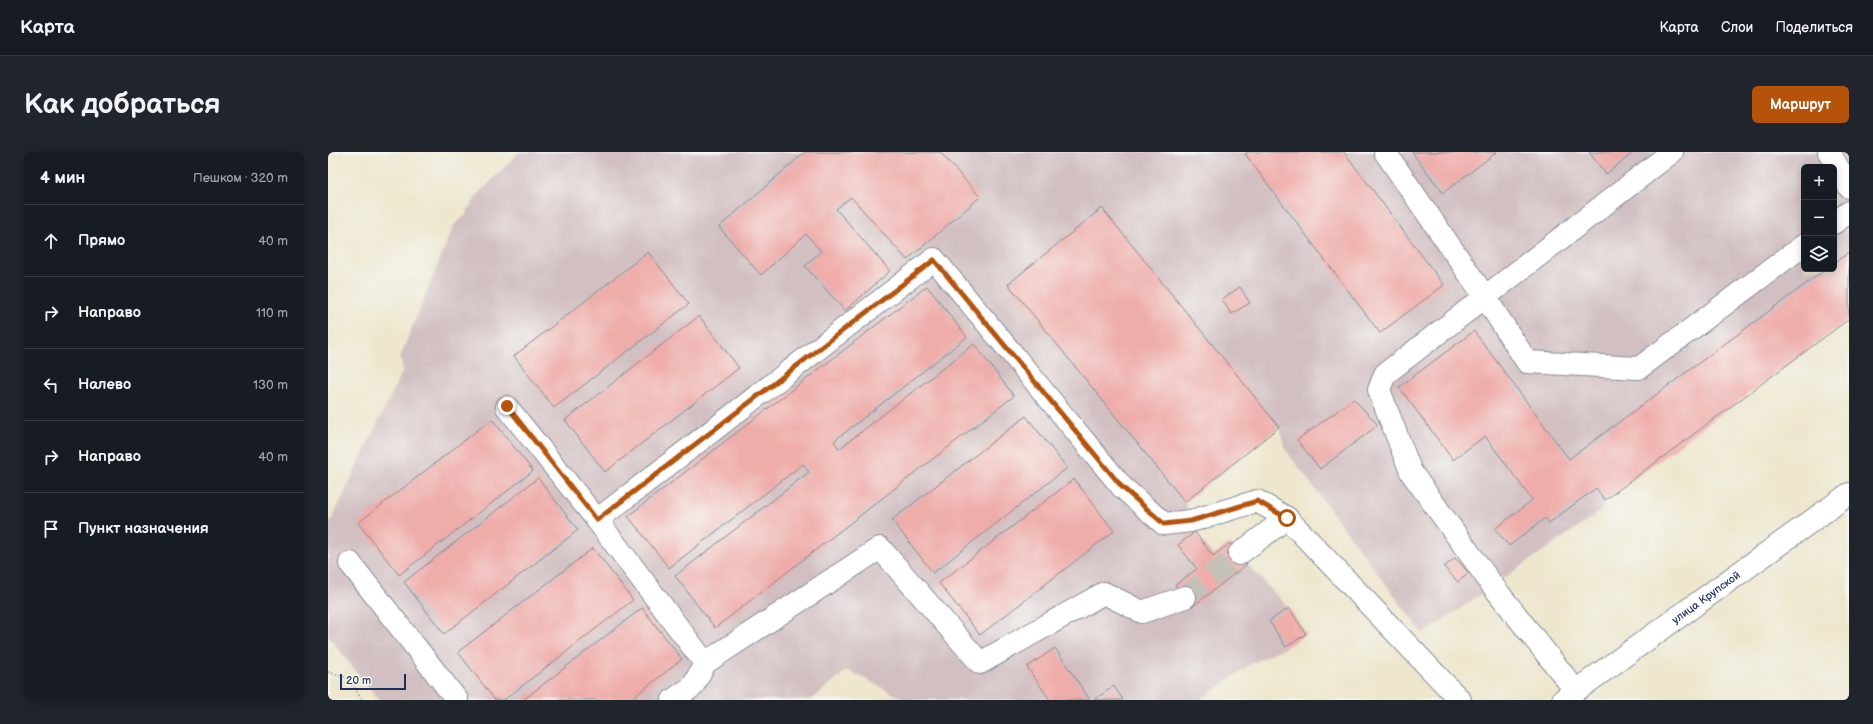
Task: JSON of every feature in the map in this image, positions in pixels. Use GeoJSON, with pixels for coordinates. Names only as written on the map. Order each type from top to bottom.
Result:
{"type":"FeatureCollection","features":[{"type":"Feature","properties":{"kind":"street"},"geometry":{"type":"LineString","coordinates":[[1385,152],[1485,297],[1527,362],[1639,368],[1801,247]]}},
{"type":"Feature","properties":{"kind":"street"},"geometry":{"type":"LineString","coordinates":[[1570,695],[1411,472],[1379,390],[1385,374],[1672,152]]}},
{"type":"Feature","properties":{"kind":"street"},"geometry":{"type":"LineString","coordinates":[[1829,152],[1849,187]]}},
{"type":"Feature","properties":{"kind":"street"},"geometry":{"type":"LineString","coordinates":[[1837,221],[1849,212]]}},
{"type":"Feature","properties":{"kind":"street"},"geometry":{"type":"LineString","coordinates":[[597,520],[934,260],[1122,487],[1164,524],[1191,521],[1257,501],[1287,518],[1460,700]]}},
{"type":"Feature","properties":{"kind":"street"},"geometry":{"type":"LineString","coordinates":[[507,406],[597,520],[705,663]]}},
{"type":"Feature","properties":{"kind":"street","name":"улица Крупской"},"geometry":{"type":"LineString","coordinates":[[1570,695],[1846,503]]}},
{"type":"Feature","properties":{"kind":"street"},"geometry":{"type":"LineString","coordinates":[[1239,554],[1287,518]]}},
{"type":"Feature","properties":{"kind":"street"},"geometry":{"type":"LineString","coordinates":[[673,700],[694,686],[705,663],[880,548],[980,663],[1104,593],[1142,612],[1185,598]]}},
{"type":"Feature","properties":{"kind":"street"},"geometry":{"type":"LineString","coordinates":[[350,563],[457,700]]}},
{"type":"Feature","properties":{"kind":"path"},"geometry":{"type":"LineString","coordinates":[[328,672],[347,678],[363,700]]}},
{"type":"Feature","properties":{"kind":"shaded area"},"geometry":{"type":"Polygon","coordinates":[[[519,152],[1849,152],[1849,319],[1605,500],[1600,512],[1423,634],[1285,449],[1279,427],[1185,502],[1195,532],[1213,556],[1230,543],[1247,564],[1289,608],[1306,634],[1286,647],[1251,664],[1200,700],[906,700],[847,670],[811,700],[379,700],[328,636],[328,527],[403,370],[400,357],[454,225],[465,216],[475,198],[519,152]]]}},
{"type":"Feature","properties":{"kind":"building"},"geometry":{"type":"Polygon","coordinates":[[[805,152],[940,152],[980,197],[907,260],[851,197],[836,209],[890,271],[845,311],[805,266],[821,251],[806,234],[761,275],[719,227],[805,152]]]}},
{"type":"Feature","properties":{"kind":"building"},"geometry":{"type":"Polygon","coordinates":[[[1248,152],[1344,152],[1444,285],[1380,333],[1245,154],[1248,152]]]}},
{"type":"Feature","properties":{"kind":"building"},"geometry":{"type":"Polygon","coordinates":[[[1412,152],[1497,152],[1443,193],[1412,152]]]}},
{"type":"Feature","properties":{"kind":"building"},"geometry":{"type":"Polygon","coordinates":[[[1589,152],[1634,152],[1606,174],[1589,152]]]}},
{"type":"Feature","properties":{"kind":"building"},"geometry":{"type":"Polygon","coordinates":[[[1102,208],[1279,427],[1185,502],[1008,284],[1102,208]]]}},
{"type":"Feature","properties":{"kind":"building"},"geometry":{"type":"Polygon","coordinates":[[[648,252],[689,304],[554,408],[514,356],[648,252]]]}},
{"type":"Feature","properties":{"kind":"building"},"geometry":{"type":"Polygon","coordinates":[[[1849,252],[1849,319],[1605,500],[1596,488],[1549,523],[1545,518],[1509,546],[1495,529],[1532,500],[1485,436],[1453,460],[1399,387],[1474,331],[1569,459],[1822,272],[1837,272],[1837,261],[1849,252]]]}},
{"type":"Feature","properties":{"kind":"building"},"geometry":{"type":"Polygon","coordinates":[[[927,286],[967,337],[834,441],[839,449],[974,344],[1014,396],[715,628],[675,576],[809,472],[803,464],[669,568],[628,516],[927,286]]]}},
{"type":"Feature","properties":{"kind":"building"},"geometry":{"type":"Polygon","coordinates":[[[1240,287],[1250,303],[1231,314],[1222,299],[1240,287]]]}},
{"type":"Feature","properties":{"kind":"building"},"geometry":{"type":"Polygon","coordinates":[[[699,316],[739,368],[605,472],[565,420],[699,316]]]}},
{"type":"Feature","properties":{"kind":"building"},"geometry":{"type":"Polygon","coordinates":[[[1354,399],[1378,425],[1320,469],[1297,440],[1354,399]]]}},
{"type":"Feature","properties":{"kind":"building"},"geometry":{"type":"Polygon","coordinates":[[[1026,416],[1067,468],[933,573],[892,520],[1026,416]]]}},
{"type":"Feature","properties":{"kind":"building"},"geometry":{"type":"Polygon","coordinates":[[[492,419],[533,471],[399,575],[358,523],[492,419]]]}},
{"type":"Feature","properties":{"kind":"building"},"geometry":{"type":"Polygon","coordinates":[[[538,478],[578,530],[444,634],[404,582],[538,478]]]}},
{"type":"Feature","properties":{"kind":"building"},"geometry":{"type":"Polygon","coordinates":[[[1074,479],[1114,531],[980,635],[939,583],[1074,479]]]}},
{"type":"Feature","properties":{"kind":"building"},"geometry":{"type":"Polygon","coordinates":[[[1195,532],[1213,556],[1230,543],[1247,564],[1192,607],[1175,585],[1197,569],[1178,545],[1195,532]]]}},
{"type":"Feature","properties":{"kind":"building"},"geometry":{"type":"Polygon","coordinates":[[[593,548],[633,600],[504,700],[495,700],[458,652],[593,548]]]}},
{"type":"Feature","properties":{"kind":"building"},"geometry":{"type":"Polygon","coordinates":[[[1455,558],[1469,573],[1458,582],[1444,567],[1455,558]]]}},
{"type":"Feature","properties":{"kind":"building"},"geometry":{"type":"Polygon","coordinates":[[[642,608],[682,659],[630,700],[523,700],[642,608]]]}},
{"type":"Feature","properties":{"kind":"building"},"geometry":{"type":"Polygon","coordinates":[[[1289,608],[1306,634],[1286,647],[1269,621],[1289,608]]]}},
{"type":"Feature","properties":{"kind":"building"},"geometry":{"type":"Polygon","coordinates":[[[1055,648],[1090,700],[1050,700],[1027,667],[1055,648]]]}},
{"type":"Feature","properties":{"kind":"building"},"geometry":{"type":"Polygon","coordinates":[[[1114,686],[1123,700],[1094,700],[1114,686]]]}},
{"type":"Feature","properties":{"kind":"tunnel"},"geometry":{"type":"LineString","coordinates":[[1185,597],[1239,554]]}},
{"type":"Feature","properties":{"kind":"route"},"geometry":{"type":"LineString","coordinates":[[507,406],[597,520],[934,260],[1122,487],[1164,524],[1191,521],[1257,501],[1287,518]]}}]}
